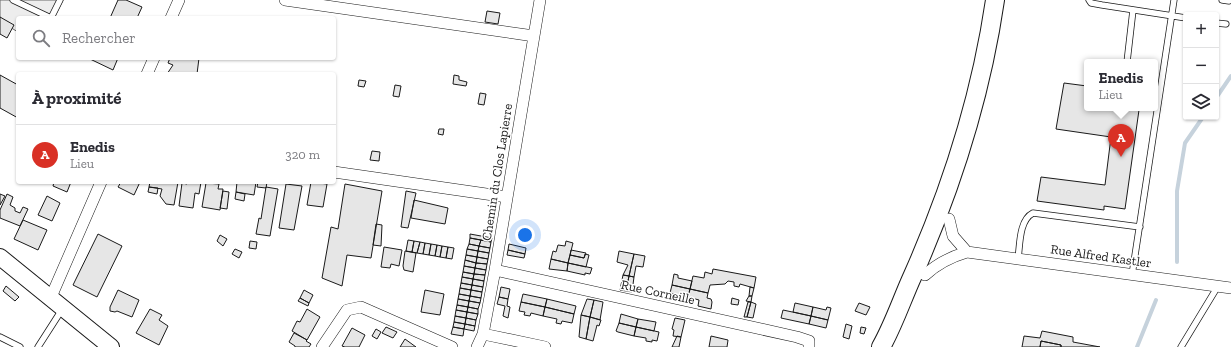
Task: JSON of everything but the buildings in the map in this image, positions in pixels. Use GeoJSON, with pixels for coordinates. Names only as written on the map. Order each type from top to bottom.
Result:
{"type":"FeatureCollection","features":[{"type":"Feature","properties":{"kind":"main road"},"geometry":{"type":"LineString","coordinates":[[881,347],[892,327],[939,212],[959,158],[978,91],[995,0]]}},
{"type":"Feature","properties":{"kind":"main road"},"geometry":{"type":"LineString","coordinates":[[892,327],[911,302],[925,275],[949,219],[987,101],[999,41],[1005,0]]}},
{"type":"Feature","properties":{"kind":"main road"},"geometry":{"type":"LineString","coordinates":[[0,257],[111,347]]}},
{"type":"Feature","properties":{"kind":"street"},"geometry":{"type":"LineString","coordinates":[[173,16],[179,0]]}},
{"type":"Feature","properties":{"kind":"street"},"geometry":{"type":"LineString","coordinates":[[285,0],[534,36]]}},
{"type":"Feature","properties":{"kind":"street","name":"Chemin du Clos Lapierre"},"geometry":{"type":"LineString","coordinates":[[477,347],[483,334],[495,270],[540,0]]}},
{"type":"Feature","properties":{"kind":"street"},"geometry":{"type":"LineString","coordinates":[[148,72],[153,60]]}},
{"type":"Feature","properties":{"kind":"street"},"geometry":{"type":"LineString","coordinates":[[336,172],[507,197]]}},
{"type":"Feature","properties":{"kind":"street"},"geometry":{"type":"LineString","coordinates":[[57,302],[100,184]]}},
{"type":"Feature","properties":{"kind":"street"},"geometry":{"type":"LineString","coordinates":[[949,219],[953,236],[967,252]]}},
{"type":"Feature","properties":{"kind":"street","name":"Rue Alfred Kastler"},"geometry":{"type":"LineString","coordinates":[[925,275],[950,257],[967,252],[1231,288]]}},
{"type":"Feature","properties":{"kind":"street","name":"Rue Corneille"},"geometry":{"type":"LineString","coordinates":[[495,270],[797,336],[809,341],[809,347]]}},
{"type":"Feature","properties":{"kind":"street"},"geometry":{"type":"LineString","coordinates":[[322,347],[347,310],[361,307],[452,347]]}},
{"type":"Feature","properties":{"kind":"street"},"geometry":{"type":"LineString","coordinates":[[483,334],[545,347]]}},
{"type":"Feature","properties":{"kind":"lane"},"geometry":{"type":"LineString","coordinates":[[13,0],[47,16]]}},
{"type":"Feature","properties":{"kind":"lane"},"geometry":{"type":"LineString","coordinates":[[52,16],[60,0]]}},
{"type":"Feature","properties":{"kind":"lane"},"geometry":{"type":"LineString","coordinates":[[1089,0],[1091,3],[1183,18]]}},
{"type":"Feature","properties":{"kind":"lane"},"geometry":{"type":"LineString","coordinates":[[1158,86],[1174,0]]}},
{"type":"Feature","properties":{"kind":"lane"},"geometry":{"type":"LineString","coordinates":[[1222,0],[1229,1]]}},
{"type":"Feature","properties":{"kind":"lane"},"geometry":{"type":"LineString","coordinates":[[1127,59],[1133,10]]}},
{"type":"Feature","properties":{"kind":"lane"},"geometry":{"type":"LineString","coordinates":[[1219,23],[1226,24]]}},
{"type":"Feature","properties":{"kind":"lane"},"geometry":{"type":"LineString","coordinates":[[1132,275],[1140,227],[1155,111]]}},
{"type":"Feature","properties":{"kind":"lane"},"geometry":{"type":"LineString","coordinates":[[1018,259],[1023,222],[1027,216],[1033,213],[1140,227]]}},
{"type":"Feature","properties":{"kind":"lane"},"geometry":{"type":"LineString","coordinates":[[1182,347],[1218,286]]}},
{"type":"Feature","properties":{"kind":"lane"},"geometry":{"type":"LineString","coordinates":[[38,347],[57,302]]}},
{"type":"Feature","properties":{"kind":"lane"},"geometry":{"type":"LineString","coordinates":[[0,337],[20,347]]}},
{"type":"Feature","properties":{"kind":"shaded area"},"geometry":{"type":"Polygon","coordinates":[[[0,0],[63,0],[55,16],[16,16],[16,31],[0,21],[0,0]]]}},
{"type":"Feature","properties":{"kind":"waterway"},"geometry":{"type":"LineString","coordinates":[[1219,94],[1231,76]]}},
{"type":"Feature","properties":{"kind":"waterway"},"geometry":{"type":"LineString","coordinates":[[1177,262],[1177,191],[1185,143],[1201,120]]}},
{"type":"Feature","properties":{"kind":"waterway"},"geometry":{"type":"LineString","coordinates":[[1137,347],[1156,300]]}},
{"type":"Feature","properties":{"kind":"place","name":"Enedis"},"geometry":{"type":"Point","coordinates":[1121,157]}}]}
